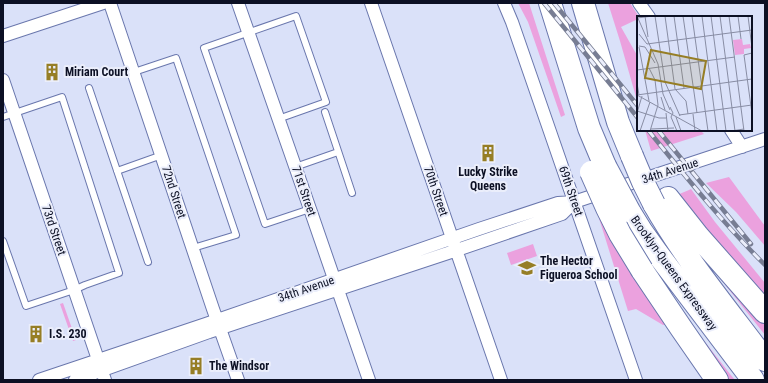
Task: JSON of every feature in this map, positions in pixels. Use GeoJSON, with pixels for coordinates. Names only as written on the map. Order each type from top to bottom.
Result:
{"type":"FeatureCollection","features":[{"type":"Feature","properties":{"kind":"highway"},"geometry":{"type":"LineString","coordinates":[[550,3],[561,39],[570,102],[598,169],[607,208],[620,234],[642,270],[717,378]]}},
{"type":"Feature","properties":{"kind":"highway"},"geometry":{"type":"LineString","coordinates":[[584,3],[604,75],[638,154],[652,172],[661,201],[698,236],[765,312]]}},
{"type":"Feature","properties":{"kind":"highway","name":"Brooklyn-Queens Expressway"},"geometry":{"type":"LineString","coordinates":[[598,169],[629,211],[654,249],[752,380]]}},
{"type":"Feature","properties":{"kind":"highway","name":"Brooklyn-Queens Expressway"},"geometry":{"type":"LineString","coordinates":[[661,201],[668,228],[690,260],[765,360]]}},
{"type":"Feature","properties":{"kind":"street"},"geometry":{"type":"LineString","coordinates":[[3,36],[103,3]]}},
{"type":"Feature","properties":{"kind":"street","name":"72nd Street"},"geometry":{"type":"LineString","coordinates":[[110,3],[238,380]]}},
{"type":"Feature","properties":{"kind":"street","name":"71st Street"},"geometry":{"type":"LineString","coordinates":[[238,3],[369,380]]}},
{"type":"Feature","properties":{"kind":"street","name":"70th Street"},"geometry":{"type":"LineString","coordinates":[[371,3],[501,380]]}},
{"type":"Feature","properties":{"kind":"street","name":"69th Street"},"geometry":{"type":"LineString","coordinates":[[504,3],[512,22],[636,380]]}},
{"type":"Feature","properties":{"kind":"street"},"geometry":{"type":"LineString","coordinates":[[639,3],[648,16]]}},
{"type":"Feature","properties":{"kind":"street","name":"73rd Street"},"geometry":{"type":"LineString","coordinates":[[3,80],[9,115],[102,370]]}},
{"type":"Feature","properties":{"kind":"street"},"geometry":{"type":"LineString","coordinates":[[732,131],[742,147]]}},
{"type":"Feature","properties":{"kind":"street","name":"34th Avenue"},"geometry":{"type":"LineString","coordinates":[[75,380],[218,324],[336,284],[453,238],[558,203],[574,202],[765,139]]}},
{"type":"Feature","properties":{"kind":"street","name":"34th Avenue"},"geometry":{"type":"LineString","coordinates":[[336,284],[456,250],[562,214],[574,202]]}},
{"type":"Feature","properties":{"kind":"street","name":"34th Avenue"},"geometry":{"type":"LineString","coordinates":[[39,380],[102,370]]}},
{"type":"Feature","properties":{"kind":"lane"},"geometry":{"type":"LineString","coordinates":[[278,119],[326,102],[296,16],[204,48],[266,224],[310,209]]}},
{"type":"Feature","properties":{"kind":"lane"},"geometry":{"type":"LineString","coordinates":[[134,72],[176,58],[236,235],[193,248]]}},
{"type":"Feature","properties":{"kind":"lane"},"geometry":{"type":"LineString","coordinates":[[89,88],[148,262]]}},
{"type":"Feature","properties":{"kind":"lane"},"geometry":{"type":"LineString","coordinates":[[3,241],[26,306],[119,273],[62,97],[9,115]]}},
{"type":"Feature","properties":{"kind":"lane"},"geometry":{"type":"LineString","coordinates":[[325,112],[352,193]]}},
{"type":"Feature","properties":{"kind":"lane"},"geometry":{"type":"LineString","coordinates":[[295,167],[338,152]]}},
{"type":"Feature","properties":{"kind":"lane"},"geometry":{"type":"LineString","coordinates":[[117,171],[162,155]]}},
{"type":"Feature","properties":{"kind":"shaded area"},"geometry":{"type":"Polygon","coordinates":[[[518,3],[529,3],[565,115],[561,117],[528,22],[518,3]]]}},
{"type":"Feature","properties":{"kind":"shaded area"},"geometry":{"type":"Polygon","coordinates":[[[608,3],[630,3],[638,16],[637,16],[637,19],[621,27],[637,55],[637,100],[608,3]]]}},
{"type":"Feature","properties":{"kind":"shaded area"},"geometry":{"type":"Polygon","coordinates":[[[645,131],[701,131],[704,134],[651,151],[645,131]]]}},
{"type":"Feature","properties":{"kind":"shaded area"},"geometry":{"type":"Polygon","coordinates":[[[729,177],[765,226],[765,246],[736,212],[706,183],[729,177]]]}},
{"type":"Feature","properties":{"kind":"shaded area"},"geometry":{"type":"Polygon","coordinates":[[[691,189],[715,222],[765,283],[765,304],[677,195],[691,189]]]}},
{"type":"Feature","properties":{"kind":"shaded area"},"geometry":{"type":"Polygon","coordinates":[[[602,214],[671,324],[663,325],[636,309],[628,311],[598,215],[602,214]]]}},
{"type":"Feature","properties":{"kind":"shaded area"},"geometry":{"type":"Polygon","coordinates":[[[533,244],[537,256],[511,265],[507,253],[533,244]]]}},
{"type":"Feature","properties":{"kind":"shaded area"},"geometry":{"type":"Polygon","coordinates":[[[700,253],[765,322],[765,335],[700,253]]]}},
{"type":"Feature","properties":{"kind":"shaded area"},"geometry":{"type":"Polygon","coordinates":[[[63,303],[76,340],[73,341],[60,304],[63,303]]]}},
{"type":"Feature","properties":{"kind":"shaded area"},"geometry":{"type":"Polygon","coordinates":[[[683,314],[730,374],[735,380],[726,380],[683,314]]]}},
{"type":"Feature","properties":{"kind":"railway"},"geometry":{"type":"LineString","coordinates":[[544,3],[637,117]]}},
{"type":"Feature","properties":{"kind":"railway"},"geometry":{"type":"LineString","coordinates":[[554,3],[637,105]]}},
{"type":"Feature","properties":{"kind":"railway"},"geometry":{"type":"LineString","coordinates":[[649,131],[719,216],[765,265]]}},
{"type":"Feature","properties":{"kind":"railway"},"geometry":{"type":"LineString","coordinates":[[659,131],[751,244]]}},
{"type":"Feature","properties":{"kind":"place","name":"Miriam Court"},"geometry":{"type":"Point","coordinates":[52,72]}},
{"type":"Feature","properties":{"kind":"place","name":"Lucky Strike Queens"},"geometry":{"type":"Point","coordinates":[488,153]}},
{"type":"Feature","properties":{"kind":"place","name":"The Hector Figueroa School"},"geometry":{"type":"Point","coordinates":[527,268]}},
{"type":"Feature","properties":{"kind":"place","name":"I.S. 230"},"geometry":{"type":"Point","coordinates":[36,334]}},
{"type":"Feature","properties":{"kind":"place","name":"The Windsor"},"geometry":{"type":"Point","coordinates":[196,366]}}]}
